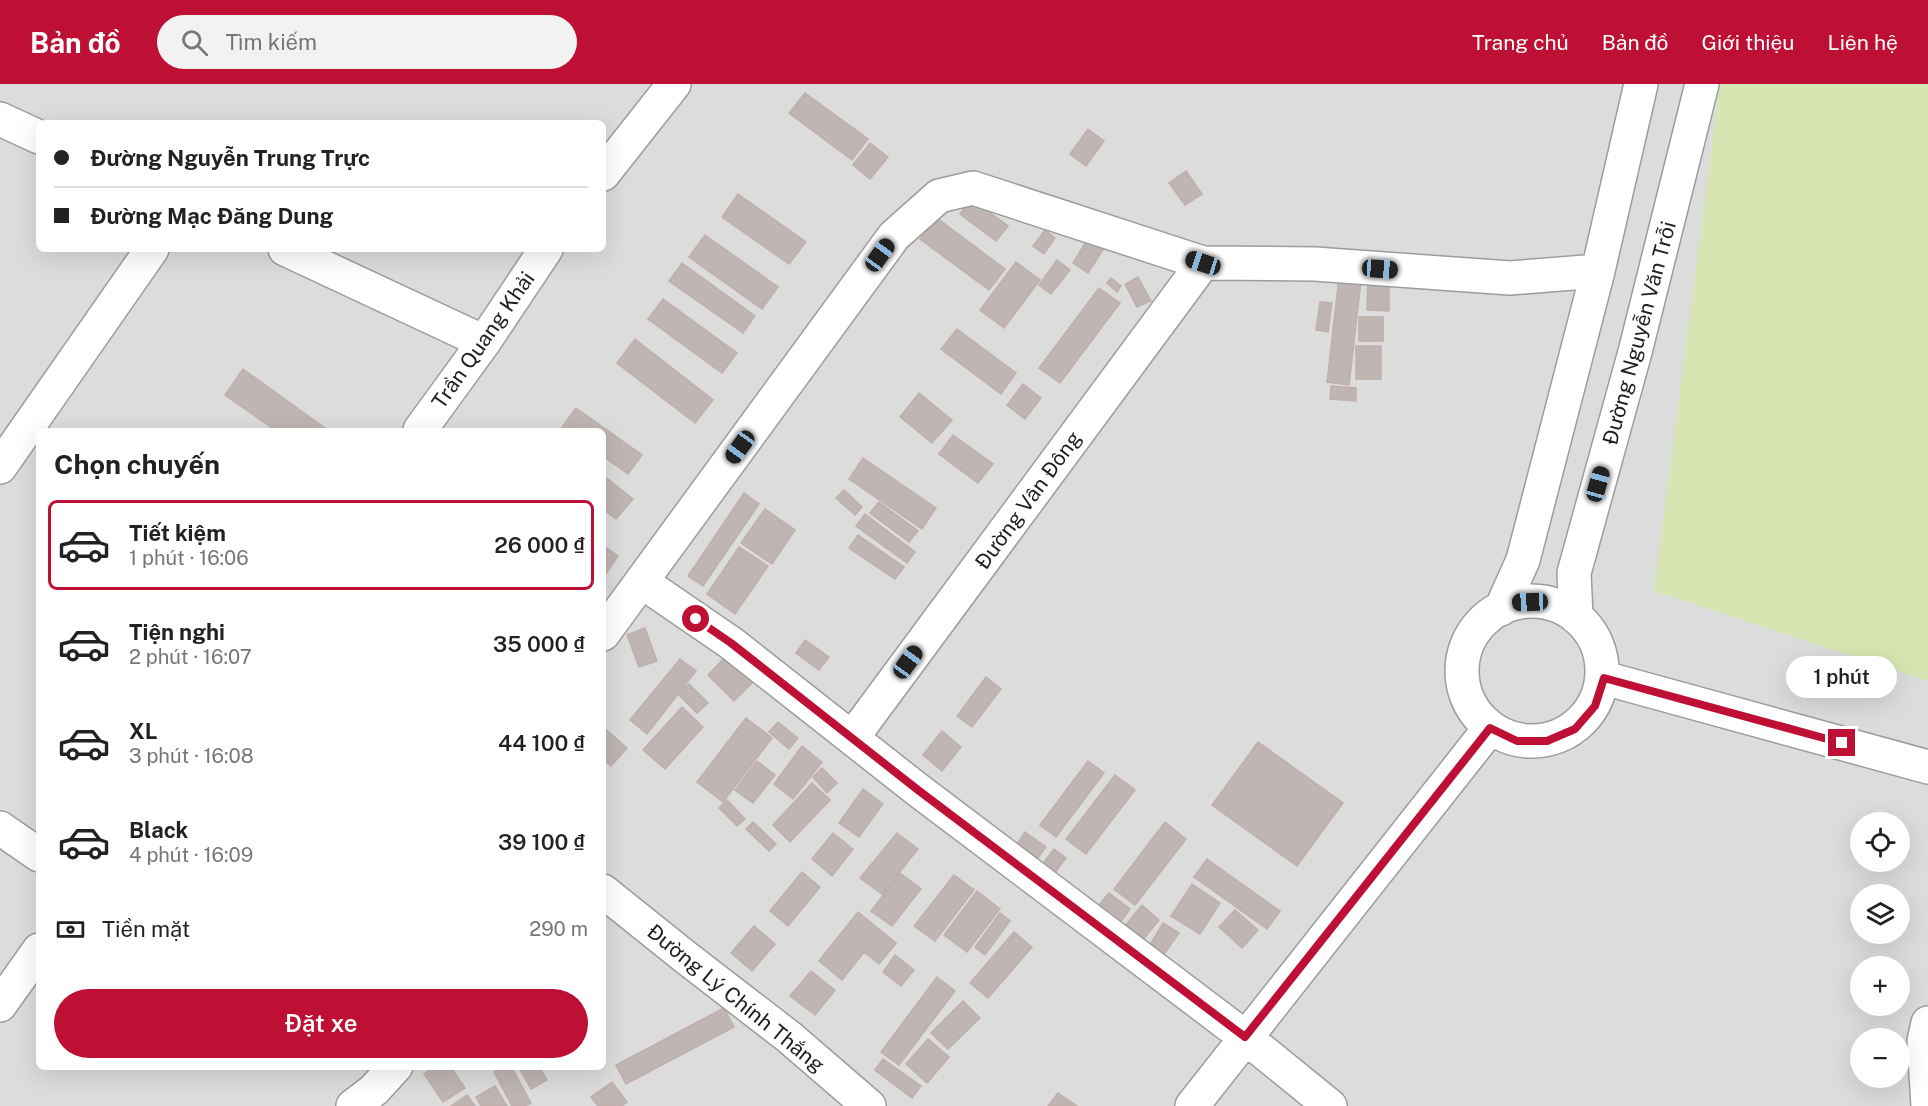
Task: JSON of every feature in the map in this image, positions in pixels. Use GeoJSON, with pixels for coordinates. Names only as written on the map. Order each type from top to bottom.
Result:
{"type":"FeatureCollection","features":[{"type":"Feature","properties":{"kind":"street"},"geometry":{"type":"LineString","coordinates":[[1501,609],[1523,560],[1598,271],[1641,84]]}},
{"type":"Feature","properties":{"kind":"street","name":"Đường Nguyễn Văn Trỗi"},"geometry":{"type":"LineString","coordinates":[[1576,617],[1574,573],[1635,352],[1702,84]]}},
{"type":"Feature","properties":{"kind":"street"},"geometry":{"type":"LineString","coordinates":[[606,169],[660,88]]}},
{"type":"Feature","properties":{"kind":"street"},"geometry":{"type":"LineString","coordinates":[[0,119],[36,136]]}},
{"type":"Feature","properties":{"kind":"street"},"geometry":{"type":"LineString","coordinates":[[606,630],[894,236],[939,196],[973,188],[1203,263],[1315,264],[1510,278],[1598,271]]}},
{"type":"Feature","properties":{"kind":"street"},"geometry":{"type":"LineString","coordinates":[[0,467],[150,252]]}},
{"type":"Feature","properties":{"kind":"street"},"geometry":{"type":"LineString","coordinates":[[291,252],[484,342]]}},
{"type":"Feature","properties":{"kind":"street","name":"Trần Quang Khải"},"geometry":{"type":"LineString","coordinates":[[421,428],[484,342],[544,252]]}},
{"type":"Feature","properties":{"kind":"street","name":"Đường Vân Đông"},"geometry":{"type":"LineString","coordinates":[[852,738],[1203,263]]}},
{"type":"Feature","properties":{"kind":"street"},"geometry":{"type":"LineString","coordinates":[[642,582],[731,643],[918,790],[1245,1037],[1330,1106]]}},
{"type":"Feature","properties":{"kind":"street"},"geometry":{"type":"LineString","coordinates":[[1543,601],[1568,610],[1576,617],[1588,628],[1601,651],[1604,678],[1595,706],[1575,729],[1547,741],[1517,741],[1490,728],[1472,708],[1462,683],[1462,657],[1473,632],[1492,613],[1516,602],[1543,601]]}},
{"type":"Feature","properties":{"kind":"street"},"geometry":{"type":"LineString","coordinates":[[1604,678],[1928,766]]}},
{"type":"Feature","properties":{"kind":"street"},"geometry":{"type":"LineString","coordinates":[[1192,1106],[1490,728]]}},
{"type":"Feature","properties":{"kind":"street"},"geometry":{"type":"LineString","coordinates":[[0,828],[36,853]]}},
{"type":"Feature","properties":{"kind":"street","name":"Đường Lý Chính Thắng"},"geometry":{"type":"LineString","coordinates":[[606,893],[789,1037],[869,1106]]}},
{"type":"Feature","properties":{"kind":"street"},"geometry":{"type":"LineString","coordinates":[[0,1005],[36,954]]}},
{"type":"Feature","properties":{"kind":"street"},"geometry":{"type":"LineString","coordinates":[[1928,1023],[1924,1041],[1928,1106]]}},
{"type":"Feature","properties":{"kind":"street"},"geometry":{"type":"LineString","coordinates":[[353,1106],[374,1090],[392,1070]]}},
{"type":"Feature","properties":{"kind":"shaded area"},"geometry":{"type":"Polygon","coordinates":[[[0,84],[1928,84],[1928,1106],[0,1106],[0,84]]]}},
{"type":"Feature","properties":{"kind":"green space"},"geometry":{"type":"Polygon","coordinates":[[[1720,84],[1928,84],[1928,681],[1654,591],[1720,84]]]}},
{"type":"Feature","properties":{"kind":"building"},"geometry":{"type":"Polygon","coordinates":[[[805,93],[868,139],[852,160],[789,113],[805,93]]]}},
{"type":"Feature","properties":{"kind":"building"},"geometry":{"type":"Polygon","coordinates":[[[1088,129],[1104,141],[1086,166],[1070,154],[1088,129]]]}},
{"type":"Feature","properties":{"kind":"building"},"geometry":{"type":"Polygon","coordinates":[[[870,143],[888,157],[870,179],[853,165],[870,143]]]}},
{"type":"Feature","properties":{"kind":"building"},"geometry":{"type":"Polygon","coordinates":[[[1186,171],[1202,194],[1185,205],[1169,183],[1186,171]]]}},
{"type":"Feature","properties":{"kind":"building"},"geometry":{"type":"Polygon","coordinates":[[[738,194],[806,242],[789,264],[722,217],[738,194]]]}},
{"type":"Feature","properties":{"kind":"building"},"geometry":{"type":"Polygon","coordinates":[[[971,199],[1008,226],[996,241],[960,214],[971,199]]]}},
{"type":"Feature","properties":{"kind":"building"},"geometry":{"type":"Polygon","coordinates":[[[937,218],[1005,269],[989,290],[920,239],[937,218]]]}},
{"type":"Feature","properties":{"kind":"building"},"geometry":{"type":"Polygon","coordinates":[[[1045,230],[1055,238],[1044,254],[1033,246],[1045,230]]]}},
{"type":"Feature","properties":{"kind":"building"},"geometry":{"type":"Polygon","coordinates":[[[1092,232],[1108,242],[1088,273],[1073,263],[1092,232]]]}},
{"type":"Feature","properties":{"kind":"building"},"geometry":{"type":"Polygon","coordinates":[[[705,235],[778,287],[762,309],[689,257],[705,235]]]}},
{"type":"Feature","properties":{"kind":"building"},"geometry":{"type":"Polygon","coordinates":[[[1057,260],[1070,270],[1051,294],[1039,285],[1057,260]]]}},
{"type":"Feature","properties":{"kind":"building"},"geometry":{"type":"Polygon","coordinates":[[[1016,262],[1040,280],[1004,328],[980,310],[1016,262]]]}},
{"type":"Feature","properties":{"kind":"building"},"geometry":{"type":"Polygon","coordinates":[[[682,263],[755,316],[743,333],[669,281],[682,263]]]}},
{"type":"Feature","properties":{"kind":"building"},"geometry":{"type":"Polygon","coordinates":[[[1368,272],[1389,272],[1389,311],[1367,310],[1368,272]]]}},
{"type":"Feature","properties":{"kind":"building"},"geometry":{"type":"Polygon","coordinates":[[[1138,277],[1151,301],[1137,307],[1125,284],[1138,277]]]}},
{"type":"Feature","properties":{"kind":"building"},"geometry":{"type":"Polygon","coordinates":[[[1111,278],[1121,286],[1117,292],[1107,283],[1111,278]]]}},
{"type":"Feature","properties":{"kind":"building"},"geometry":{"type":"Polygon","coordinates":[[[1339,278],[1361,281],[1349,385],[1327,382],[1339,278]]]}},
{"type":"Feature","properties":{"kind":"building"},"geometry":{"type":"Polygon","coordinates":[[[1099,288],[1120,303],[1060,383],[1039,368],[1099,288]]]}},
{"type":"Feature","properties":{"kind":"building"},"geometry":{"type":"Polygon","coordinates":[[[663,299],[737,353],[722,373],[648,319],[663,299]]]}},
{"type":"Feature","properties":{"kind":"building"},"geometry":{"type":"Polygon","coordinates":[[[1320,302],[1332,303],[1328,332],[1316,330],[1320,302]]]}},
{"type":"Feature","properties":{"kind":"building"},"geometry":{"type":"Polygon","coordinates":[[[1359,317],[1383,317],[1383,341],[1359,341],[1359,317]]]}},
{"type":"Feature","properties":{"kind":"building"},"geometry":{"type":"Polygon","coordinates":[[[957,329],[1016,373],[1001,394],[941,349],[957,329]]]}},
{"type":"Feature","properties":{"kind":"building"},"geometry":{"type":"Polygon","coordinates":[[[635,339],[713,400],[695,423],[617,363],[635,339]]]}},
{"type":"Feature","properties":{"kind":"building"},"geometry":{"type":"Polygon","coordinates":[[[1356,346],[1381,346],[1381,379],[1356,379],[1356,346]]]}},
{"type":"Feature","properties":{"kind":"building"},"geometry":{"type":"Polygon","coordinates":[[[243,369],[325,428],[272,428],[225,395],[243,369]]]}},
{"type":"Feature","properties":{"kind":"building"},"geometry":{"type":"Polygon","coordinates":[[[1023,384],[1041,398],[1025,419],[1007,405],[1023,384]]]}},
{"type":"Feature","properties":{"kind":"building"},"geometry":{"type":"Polygon","coordinates":[[[1331,386],[1356,388],[1356,401],[1330,399],[1331,386]]]}},
{"type":"Feature","properties":{"kind":"building"},"geometry":{"type":"Polygon","coordinates":[[[919,393],[952,420],[932,443],[900,417],[919,393]]]}},
{"type":"Feature","properties":{"kind":"building"},"geometry":{"type":"Polygon","coordinates":[[[576,408],[604,428],[564,428],[562,427],[576,408]]]}},
{"type":"Feature","properties":{"kind":"building"},"geometry":{"type":"Polygon","coordinates":[[[606,429],[642,455],[628,474],[606,458],[606,429]]]}},
{"type":"Feature","properties":{"kind":"building"},"geometry":{"type":"Polygon","coordinates":[[[953,435],[993,464],[978,483],[939,454],[953,435]]]}},
{"type":"Feature","properties":{"kind":"building"},"geometry":{"type":"Polygon","coordinates":[[[863,458],[936,508],[922,529],[849,479],[863,458]]]}},
{"type":"Feature","properties":{"kind":"building"},"geometry":{"type":"Polygon","coordinates":[[[606,477],[633,499],[616,519],[606,511],[606,477]]]}},
{"type":"Feature","properties":{"kind":"building"},"geometry":{"type":"Polygon","coordinates":[[[844,490],[862,507],[855,515],[836,498],[844,490]]]}},
{"type":"Feature","properties":{"kind":"building"},"geometry":{"type":"Polygon","coordinates":[[[744,493],[759,504],[703,586],[688,576],[744,493]]]}},
{"type":"Feature","properties":{"kind":"building"},"geometry":{"type":"Polygon","coordinates":[[[879,502],[918,531],[909,542],[870,513],[879,502]]]}},
{"type":"Feature","properties":{"kind":"building"},"geometry":{"type":"Polygon","coordinates":[[[765,509],[795,530],[772,564],[741,543],[765,509]]]}},
{"type":"Feature","properties":{"kind":"building"},"geometry":{"type":"Polygon","coordinates":[[[865,514],[915,552],[907,563],[856,526],[865,514]]]}},
{"type":"Feature","properties":{"kind":"building"},"geometry":{"type":"Polygon","coordinates":[[[858,535],[904,567],[895,579],[849,548],[858,535]]]}},
{"type":"Feature","properties":{"kind":"building"},"geometry":{"type":"Polygon","coordinates":[[[739,547],[768,566],[735,614],[707,594],[739,547]]]}},
{"type":"Feature","properties":{"kind":"building"},"geometry":{"type":"Polygon","coordinates":[[[606,549],[618,556],[606,574],[606,549]]]}},
{"type":"Feature","properties":{"kind":"building"},"geometry":{"type":"Polygon","coordinates":[[[645,628],[657,661],[639,667],[627,635],[645,628]]]}},
{"type":"Feature","properties":{"kind":"building"},"geometry":{"type":"Polygon","coordinates":[[[805,640],[829,657],[819,670],[796,653],[805,640]]]}},
{"type":"Feature","properties":{"kind":"building"},"geometry":{"type":"Polygon","coordinates":[[[730,652],[757,678],[734,701],[708,675],[730,652]]]}},
{"type":"Feature","properties":{"kind":"building"},"geometry":{"type":"Polygon","coordinates":[[[680,659],[696,671],[647,734],[630,720],[680,659]]]}},
{"type":"Feature","properties":{"kind":"building"},"geometry":{"type":"Polygon","coordinates":[[[986,677],[1001,689],[972,727],[957,716],[986,677]]]}},
{"type":"Feature","properties":{"kind":"building"},"geometry":{"type":"Polygon","coordinates":[[[689,684],[708,703],[697,713],[678,694],[689,684]]]}},
{"type":"Feature","properties":{"kind":"building"},"geometry":{"type":"Polygon","coordinates":[[[682,707],[703,727],[665,769],[643,750],[682,707]]]}},
{"type":"Feature","properties":{"kind":"building"},"geometry":{"type":"Polygon","coordinates":[[[746,718],[772,738],[723,802],[697,782],[746,718]]]}},
{"type":"Feature","properties":{"kind":"building"},"geometry":{"type":"Polygon","coordinates":[[[778,722],[798,738],[789,749],[769,732],[778,722]]]}},
{"type":"Feature","properties":{"kind":"building"},"geometry":{"type":"Polygon","coordinates":[[[606,730],[627,748],[611,766],[606,762],[606,730]]]}},
{"type":"Feature","properties":{"kind":"building"},"geometry":{"type":"Polygon","coordinates":[[[942,731],[961,747],[942,771],[923,755],[942,731]]]}},
{"type":"Feature","properties":{"kind":"building"},"geometry":{"type":"Polygon","coordinates":[[[1258,742],[1343,803],[1297,866],[1212,805],[1258,742]]]}},
{"type":"Feature","properties":{"kind":"building"},"geometry":{"type":"Polygon","coordinates":[[[802,746],[822,762],[793,799],[774,784],[802,746]]]}},
{"type":"Feature","properties":{"kind":"building"},"geometry":{"type":"Polygon","coordinates":[[[757,761],[775,775],[753,803],[735,790],[757,761]]]}},
{"type":"Feature","properties":{"kind":"building"},"geometry":{"type":"Polygon","coordinates":[[[1088,761],[1104,773],[1056,837],[1040,825],[1088,761]]]}},
{"type":"Feature","properties":{"kind":"building"},"geometry":{"type":"Polygon","coordinates":[[[822,768],[837,783],[827,793],[813,777],[822,768]]]}},
{"type":"Feature","properties":{"kind":"building"},"geometry":{"type":"Polygon","coordinates":[[[1115,775],[1135,790],[1086,854],[1066,839],[1115,775]]]}},
{"type":"Feature","properties":{"kind":"building"},"geometry":{"type":"Polygon","coordinates":[[[812,783],[830,800],[790,842],[773,825],[812,783]]]}},
{"type":"Feature","properties":{"kind":"building"},"geometry":{"type":"Polygon","coordinates":[[[863,789],[883,804],[859,837],[839,823],[863,789]]]}},
{"type":"Feature","properties":{"kind":"building"},"geometry":{"type":"Polygon","coordinates":[[[727,800],[745,819],[737,826],[719,808],[727,800]]]}},
{"type":"Feature","properties":{"kind":"building"},"geometry":{"type":"Polygon","coordinates":[[[753,822],[776,844],[769,851],[746,829],[753,822]]]}},
{"type":"Feature","properties":{"kind":"building"},"geometry":{"type":"Polygon","coordinates":[[[1165,822],[1186,839],[1135,905],[1114,889],[1165,822]]]}},
{"type":"Feature","properties":{"kind":"building"},"geometry":{"type":"Polygon","coordinates":[[[1025,832],[1046,847],[1037,859],[1017,844],[1025,832]]]}},
{"type":"Feature","properties":{"kind":"building"},"geometry":{"type":"Polygon","coordinates":[[[833,833],[853,849],[832,876],[812,859],[833,833]]]}},
{"type":"Feature","properties":{"kind":"building"},"geometry":{"type":"Polygon","coordinates":[[[897,833],[918,849],[882,894],[860,878],[897,833]]]}},
{"type":"Feature","properties":{"kind":"building"},"geometry":{"type":"Polygon","coordinates":[[[1054,849],[1066,858],[1054,874],[1042,865],[1054,849]]]}},
{"type":"Feature","properties":{"kind":"building"},"geometry":{"type":"Polygon","coordinates":[[[1207,859],[1280,911],[1267,929],[1194,877],[1207,859]]]}},
{"type":"Feature","properties":{"kind":"building"},"geometry":{"type":"Polygon","coordinates":[[[802,872],[820,887],[788,926],[770,911],[802,872]]]}},
{"type":"Feature","properties":{"kind":"building"},"geometry":{"type":"Polygon","coordinates":[[[900,873],[921,889],[892,926],[871,911],[900,873]]]}},
{"type":"Feature","properties":{"kind":"building"},"geometry":{"type":"Polygon","coordinates":[[[954,875],[974,890],[935,941],[914,926],[954,875]]]}},
{"type":"Feature","properties":{"kind":"building"},"geometry":{"type":"Polygon","coordinates":[[[1192,884],[1220,903],[1200,934],[1171,916],[1192,884]]]}},
{"type":"Feature","properties":{"kind":"building"},"geometry":{"type":"Polygon","coordinates":[[[977,891],[1000,909],[967,952],[944,935],[977,891]]]}},
{"type":"Feature","properties":{"kind":"building"},"geometry":{"type":"Polygon","coordinates":[[[1109,893],[1130,909],[1120,923],[1098,906],[1109,893]]]}},
{"type":"Feature","properties":{"kind":"building"},"geometry":{"type":"Polygon","coordinates":[[[1142,905],[1159,920],[1142,941],[1125,926],[1142,905]]]}},
{"type":"Feature","properties":{"kind":"building"},"geometry":{"type":"Polygon","coordinates":[[[1235,910],[1258,930],[1242,948],[1219,927],[1235,910]]]}},
{"type":"Feature","properties":{"kind":"building"},"geometry":{"type":"Polygon","coordinates":[[[858,912],[896,943],[879,964],[864,952],[842,980],[819,961],[858,912]]]}},
{"type":"Feature","properties":{"kind":"building"},"geometry":{"type":"Polygon","coordinates":[[[1000,913],[1010,921],[985,955],[975,947],[1000,913]]]}},
{"type":"Feature","properties":{"kind":"building"},"geometry":{"type":"Polygon","coordinates":[[[1163,923],[1179,933],[1165,953],[1151,943],[1163,923]]]}},
{"type":"Feature","properties":{"kind":"building"},"geometry":{"type":"Polygon","coordinates":[[[754,926],[775,944],[752,971],[731,953],[754,926]]]}},
{"type":"Feature","properties":{"kind":"building"},"geometry":{"type":"Polygon","coordinates":[[[1014,932],[1032,947],[988,998],[970,983],[1014,932]]]}},
{"type":"Feature","properties":{"kind":"building"},"geometry":{"type":"Polygon","coordinates":[[[895,955],[914,970],[901,986],[883,972],[895,955]]]}},
{"type":"Feature","properties":{"kind":"building"},"geometry":{"type":"Polygon","coordinates":[[[811,971],[835,990],[815,1015],[790,996],[811,971]]]}},
{"type":"Feature","properties":{"kind":"building"},"geometry":{"type":"Polygon","coordinates":[[[937,977],[955,991],[899,1065],[881,1052],[937,977]]]}},
{"type":"Feature","properties":{"kind":"building"},"geometry":{"type":"Polygon","coordinates":[[[963,1001],[980,1018],[948,1049],[931,1033],[963,1001]]]}},
{"type":"Feature","properties":{"kind":"building"},"geometry":{"type":"Polygon","coordinates":[[[724,1008],[734,1027],[626,1084],[616,1065],[724,1008]]]}},
{"type":"Feature","properties":{"kind":"building"},"geometry":{"type":"Polygon","coordinates":[[[928,1039],[949,1057],[927,1083],[906,1064],[928,1039]]]}},
{"type":"Feature","properties":{"kind":"building"},"geometry":{"type":"Polygon","coordinates":[[[883,1059],[921,1086],[912,1098],[875,1070],[883,1059]]]}},
{"type":"Feature","properties":{"kind":"building"},"geometry":{"type":"Polygon","coordinates":[[[430,1070],[453,1070],[465,1088],[443,1102],[424,1074],[430,1070]]]}},
{"type":"Feature","properties":{"kind":"building"},"geometry":{"type":"Polygon","coordinates":[[[513,1070],[531,1103],[525,1106],[512,1106],[494,1072],[513,1070]]]}},
{"type":"Feature","properties":{"kind":"building"},"geometry":{"type":"Polygon","coordinates":[[[520,1070],[541,1070],[547,1080],[531,1089],[520,1070]]]}},
{"type":"Feature","properties":{"kind":"building"},"geometry":{"type":"Polygon","coordinates":[[[612,1082],[627,1102],[622,1106],[598,1106],[591,1097],[612,1082]]]}},
{"type":"Feature","properties":{"kind":"building"},"geometry":{"type":"Polygon","coordinates":[[[495,1086],[507,1106],[481,1106],[476,1097],[495,1086]]]}},
{"type":"Feature","properties":{"kind":"building"},"geometry":{"type":"Polygon","coordinates":[[[1058,1093],[1077,1106],[1048,1106],[1058,1093]]]}},
{"type":"Feature","properties":{"kind":"building"},"geometry":{"type":"Polygon","coordinates":[[[467,1095],[475,1106],[451,1106],[467,1095]]]}},
{"type":"Feature","properties":{"kind":"route"},"geometry":{"type":"LineString","coordinates":[[696,619],[731,643],[918,790],[1245,1037],[1490,728],[1517,741],[1547,741],[1575,729],[1595,706],[1604,678],[1842,743]]}}]}
